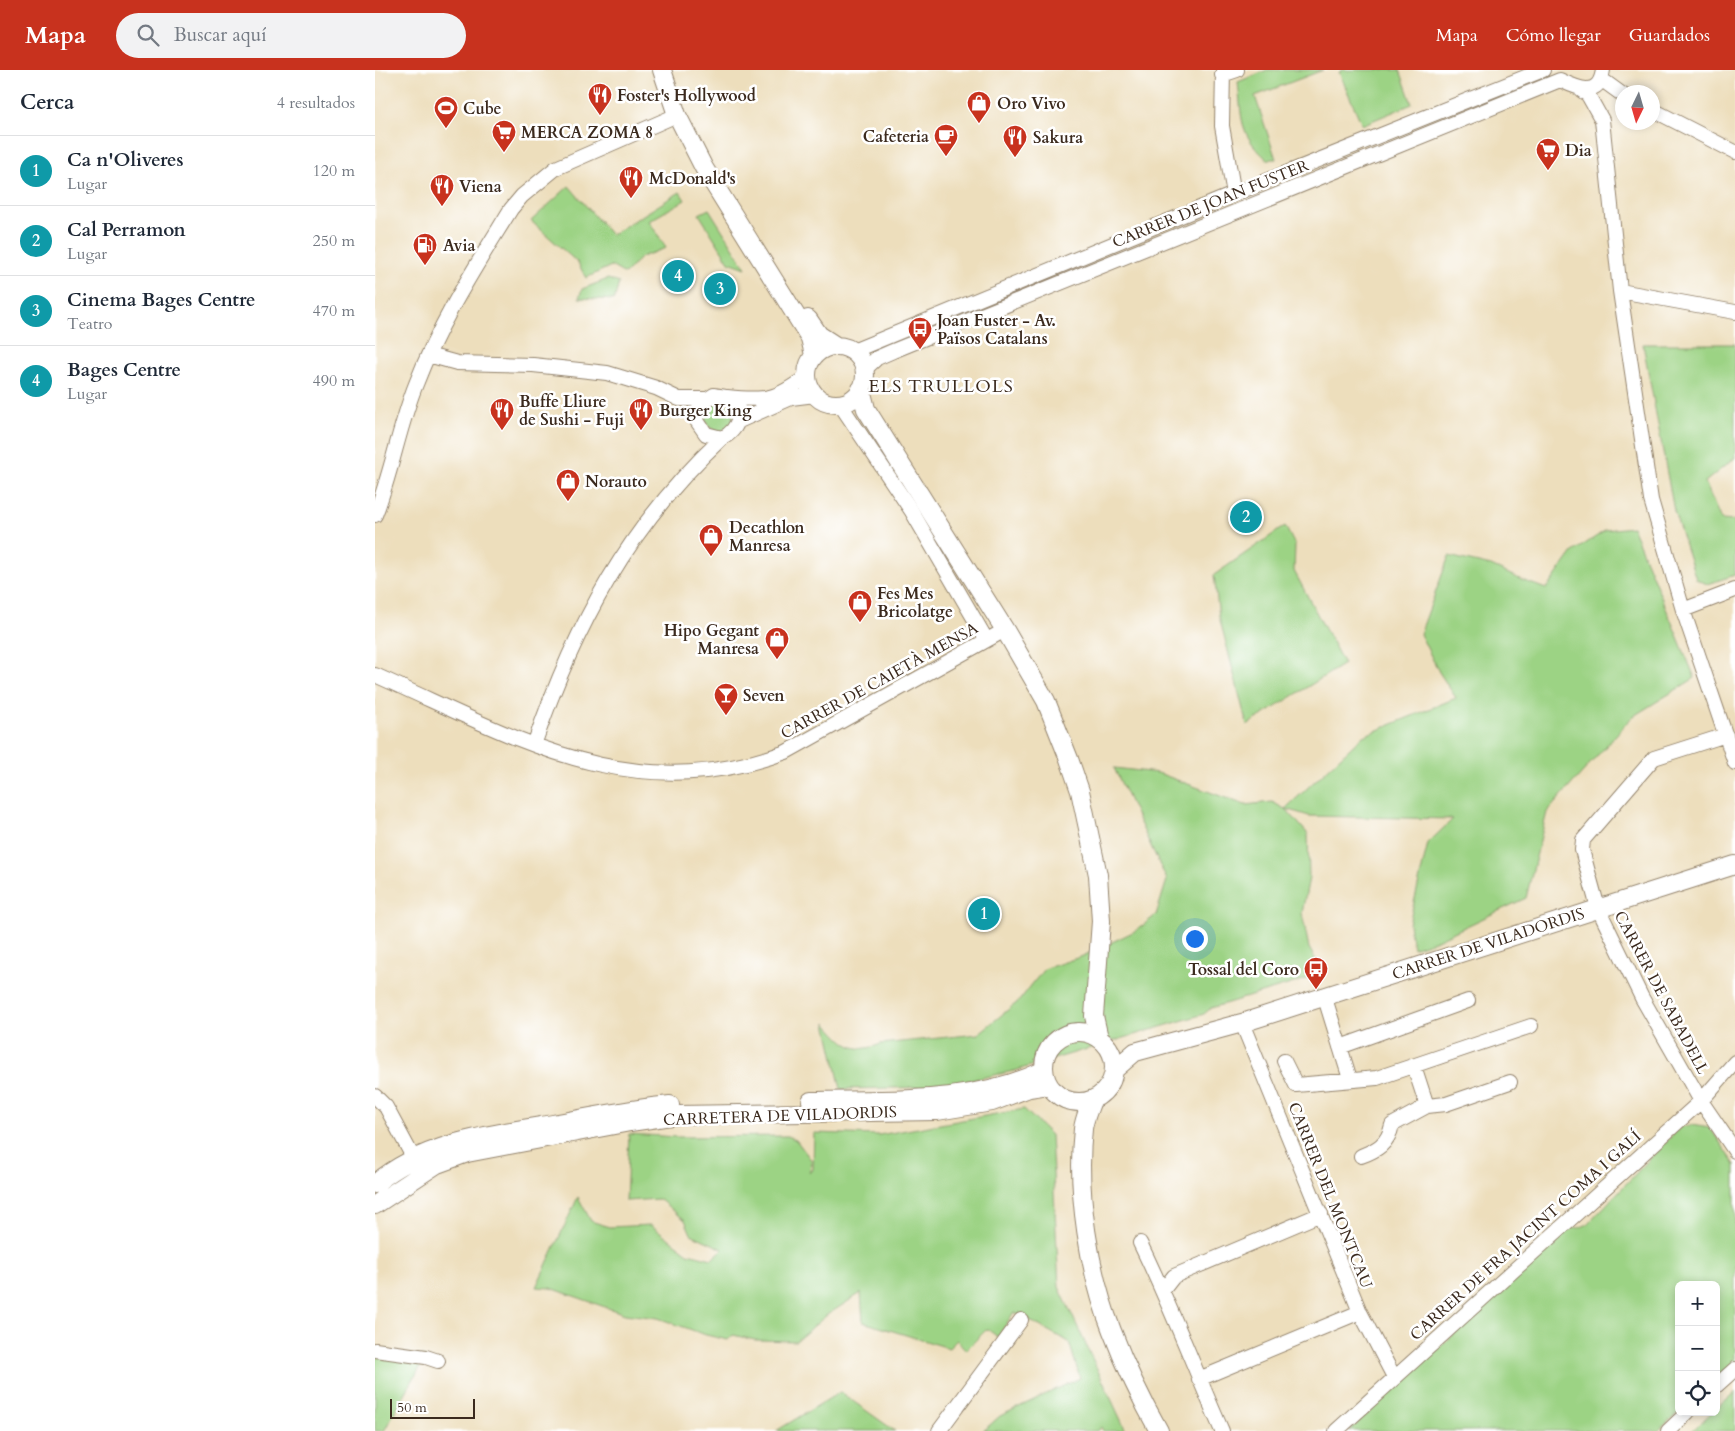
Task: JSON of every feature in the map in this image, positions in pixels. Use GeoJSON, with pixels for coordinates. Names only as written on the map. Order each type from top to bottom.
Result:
{"type":"FeatureCollection","features":[{"type":"Feature","properties":{"kind":"street"},"geometry":{"type":"LineString","coordinates":[[662,70],[677,115],[713,184],[811,338],[814,355]]}},
{"type":"Feature","properties":{"kind":"street"},"geometry":{"type":"LineString","coordinates":[[670,70],[695,134],[720,181],[819,335],[836,346],[853,351],[859,357],[865,369],[865,379],[850,398],[827,402],[815,395],[809,386],[807,376],[809,365],[814,355],[824,348],[836,346]]}},
{"type":"Feature","properties":{"kind":"street"},"geometry":{"type":"LineString","coordinates":[[1233,194],[1222,126],[1222,73],[1237,70]]}},
{"type":"Feature","properties":{"kind":"street","name":"CARRER DE JOAN FUSTER"},"geometry":{"type":"LineString","coordinates":[[853,351],[1233,194],[1543,70]]}},
{"type":"Feature","properties":{"kind":"street"},"geometry":{"type":"LineString","coordinates":[[1564,70],[1567,80],[1588,95],[1602,120],[1620,291],[1651,500],[1683,610],[1735,762]]}},
{"type":"Feature","properties":{"kind":"street"},"geometry":{"type":"LineString","coordinates":[[1576,87],[1594,87],[1602,75],[1615,87]]}},
{"type":"Feature","properties":{"kind":"street","name":"CARRER DE JOAN FUSTER"},"geometry":{"type":"LineString","coordinates":[[865,369],[877,358],[893,351],[1560,80],[1576,87]]}},
{"type":"Feature","properties":{"kind":"street"},"geometry":{"type":"LineString","coordinates":[[1660,114],[1735,152]]}},
{"type":"Feature","properties":{"kind":"street"},"geometry":{"type":"LineString","coordinates":[[375,515],[384,491],[415,384],[447,314],[511,209],[522,196],[556,168],[677,115]]}},
{"type":"Feature","properties":{"kind":"street"},"geometry":{"type":"LineString","coordinates":[[1620,291],[1735,312]]}},
{"type":"Feature","properties":{"kind":"street"},"geometry":{"type":"LineString","coordinates":[[428,356],[463,364],[533,365],[599,371],[632,380],[679,399],[705,399],[714,396],[750,400],[773,397],[788,391],[807,376]]}},
{"type":"Feature","properties":{"kind":"street"},"geometry":{"type":"LineString","coordinates":[[739,421],[791,398],[815,395]]}},
{"type":"Feature","properties":{"kind":"street"},"geometry":{"type":"LineString","coordinates":[[535,745],[562,669],[596,598],[646,522],[673,486],[722,438],[732,433],[739,421],[739,412],[735,404],[727,397]]}},
{"type":"Feature","properties":{"kind":"street"},"geometry":{"type":"LineString","coordinates":[[850,398],[866,409],[1001,623],[1045,701],[1069,759],[1091,838],[1098,875],[1101,921],[1094,1016],[1103,1042],[1113,1057],[1114,1070],[1107,1088],[1092,1100],[1069,1101],[1057,1095],[1046,1078],[1046,1053],[1054,1042],[1066,1034],[1079,1032],[1087,1027],[1094,1016]]}},
{"type":"Feature","properties":{"kind":"street"},"geometry":{"type":"LineString","coordinates":[[850,398],[911,510],[986,639]]}},
{"type":"Feature","properties":{"kind":"street"},"geometry":{"type":"LineString","coordinates":[[705,399],[698,410],[697,421],[706,434],[714,438],[722,438]]}},
{"type":"Feature","properties":{"kind":"street"},"geometry":{"type":"LineString","coordinates":[[1683,610],[1735,590]]}},
{"type":"Feature","properties":{"kind":"street","name":"CARRER DE CAIETÀ MENSA"},"geometry":{"type":"LineString","coordinates":[[375,675],[535,745],[577,761],[640,772],[701,773],[730,768],[786,752],[986,639],[1001,623]]}},
{"type":"Feature","properties":{"kind":"street","name":"CARRER DE SABADELL"},"geometry":{"type":"LineString","coordinates":[[1726,735],[1655,758],[1583,840],[1583,850],[1599,908],[1642,998],[1701,1101],[1735,1151]]}},
{"type":"Feature","properties":{"kind":"street","name":"CARRER DE VILADORDIS"},"geometry":{"type":"LineString","coordinates":[[1242,1023],[1324,995],[1735,865]]}},
{"type":"Feature","properties":{"kind":"street"},"geometry":{"type":"LineString","coordinates":[[1324,995],[1350,1079]]}},
{"type":"Feature","properties":{"kind":"street"},"geometry":{"type":"LineString","coordinates":[[1340,1047],[1468,1001]]}},
{"type":"Feature","properties":{"kind":"street"},"geometry":{"type":"LineString","coordinates":[[1114,1070],[1135,1052],[1242,1023]]}},
{"type":"Feature","properties":{"kind":"street","name":"CARRER DEL MONTCAU"},"geometry":{"type":"LineString","coordinates":[[1242,1023],[1360,1312],[1394,1377]]}},
{"type":"Feature","properties":{"kind":"street"},"geometry":{"type":"LineString","coordinates":[[1285,1061],[1296,1085],[1377,1078],[1531,1026]]}},
{"type":"Feature","properties":{"kind":"street"},"geometry":{"type":"LineString","coordinates":[[1079,1032],[1135,1052]]}},
{"type":"Feature","properties":{"kind":"street","name":"CARRER DE FRA JACINT COMA I GALÍ"},"geometry":{"type":"LineString","coordinates":[[1336,1431],[1701,1101],[1735,1062]]}},
{"type":"Feature","properties":{"kind":"street"},"geometry":{"type":"LineString","coordinates":[[1414,1066],[1427,1106]]}},
{"type":"Feature","properties":{"kind":"street","name":"CARRETERA DE VILADORDIS"},"geometry":{"type":"LineString","coordinates":[[375,1184],[414,1159],[460,1141],[631,1109],[678,1104],[959,1096],[1023,1080],[1046,1078]]}},
{"type":"Feature","properties":{"kind":"street","name":"CARRETERA DE VILADORDIS"},"geometry":{"type":"LineString","coordinates":[[375,1205],[437,1164],[467,1153],[630,1122],[678,1115],[937,1111],[991,1102],[1029,1088],[1046,1078]]}},
{"type":"Feature","properties":{"kind":"street"},"geometry":{"type":"LineString","coordinates":[[1361,1156],[1378,1150],[1390,1135],[1392,1125],[1427,1106],[1447,1104],[1510,1082]]}},
{"type":"Feature","properties":{"kind":"street"},"geometry":{"type":"LineString","coordinates":[[375,1096],[386,1107],[414,1159]]}},
{"type":"Feature","properties":{"kind":"street"},"geometry":{"type":"LineString","coordinates":[[1083,1129],[1092,1100]]}},
{"type":"Feature","properties":{"kind":"street"},"geometry":{"type":"LineString","coordinates":[[1069,1101],[1081,1119],[1083,1129],[1082,1187],[1096,1276],[1111,1330],[1143,1402],[1159,1431]]}},
{"type":"Feature","properties":{"kind":"street"},"geometry":{"type":"LineString","coordinates":[[1163,1290],[1174,1276],[1321,1214]]}},
{"type":"Feature","properties":{"kind":"street"},"geometry":{"type":"LineString","coordinates":[[1140,1243],[1163,1290],[1222,1431]]}},
{"type":"Feature","properties":{"kind":"street"},"geometry":{"type":"LineString","coordinates":[[1199,1379],[1360,1312]]}},
{"type":"Feature","properties":{"kind":"street"},"geometry":{"type":"LineString","coordinates":[[939,1431],[1021,1320]]}},
{"type":"Feature","properties":{"kind":"street"},"geometry":{"type":"LineString","coordinates":[[375,1350],[426,1357],[438,1361]]}},
{"type":"Feature","properties":{"kind":"street"},"geometry":{"type":"LineString","coordinates":[[1720,1382],[1735,1369]]}},
{"type":"Feature","properties":{"kind":"street"},"geometry":{"type":"LineString","coordinates":[[1668,1431],[1684,1416]]}},
{"type":"Feature","properties":{"kind":"green space"},"geometry":{"type":"Polygon","coordinates":[[[1267,70],[1323,70],[1255,96],[1276,159],[1267,159],[1258,150],[1246,133],[1241,115],[1238,82],[1267,70]]]}},
{"type":"Feature","properties":{"kind":"green space"},"geometry":{"type":"Polygon","coordinates":[[[1343,70],[1400,70],[1412,104],[1362,125],[1339,72],[1343,70]]]}},
{"type":"Feature","properties":{"kind":"green space"},"geometry":{"type":"Polygon","coordinates":[[[569,186],[611,235],[680,192],[685,200],[649,221],[666,248],[641,257],[625,274],[611,266],[586,278],[578,263],[531,221],[569,186]]]}},
{"type":"Feature","properties":{"kind":"green space"},"geometry":{"type":"Polygon","coordinates":[[[709,209],[746,268],[729,262],[699,214],[709,209]]]}},
{"type":"Feature","properties":{"kind":"green space"},"geometry":{"type":"Polygon","coordinates":[[[608,279],[619,283],[614,300],[579,298],[582,289],[608,279]]]}},
{"type":"Feature","properties":{"kind":"green space"},"geometry":{"type":"Polygon","coordinates":[[[1643,344],[1735,344],[1735,458],[1705,482],[1721,520],[1735,521],[1735,575],[1707,584],[1696,579],[1674,511],[1643,344]]]}},
{"type":"Feature","properties":{"kind":"green space"},"geometry":{"type":"Polygon","coordinates":[[[719,403],[729,407],[733,417],[729,427],[719,431],[709,427],[705,417],[709,407],[719,403]]]}},
{"type":"Feature","properties":{"kind":"green space"},"geometry":{"type":"Polygon","coordinates":[[[1285,526],[1295,545],[1294,571],[1344,664],[1247,725],[1219,616],[1214,575],[1285,526]]]}},
{"type":"Feature","properties":{"kind":"green space"},"geometry":{"type":"Polygon","coordinates":[[[1632,527],[1695,678],[1632,717],[1547,812],[1526,898],[1437,940],[1413,948],[1409,924],[1428,843],[1453,819],[1309,816],[1286,809],[1308,834],[1309,878],[1302,913],[1309,948],[1324,974],[1211,1008],[1204,1014],[1014,1071],[939,1087],[841,1089],[826,1023],[844,1042],[856,1048],[978,1034],[1019,1001],[1044,969],[1083,956],[1137,930],[1156,915],[1167,880],[1114,768],[1158,773],[1245,805],[1272,802],[1285,809],[1363,736],[1456,698],[1439,672],[1420,634],[1449,556],[1491,566],[1546,589],[1573,552],[1606,530],[1632,527]]]}},
{"type":"Feature","properties":{"kind":"green space"},"geometry":{"type":"Polygon","coordinates":[[[1024,1109],[1051,1135],[1059,1287],[1126,1431],[1103,1431],[1101,1427],[1097,1431],[983,1431],[1000,1416],[1080,1378],[1069,1342],[1014,1312],[998,1337],[987,1329],[966,1350],[957,1340],[949,1348],[863,1322],[861,1293],[827,1315],[796,1341],[755,1340],[733,1335],[728,1340],[706,1335],[658,1318],[625,1314],[551,1288],[536,1287],[578,1197],[591,1221],[609,1227],[651,1225],[688,1253],[712,1259],[723,1249],[691,1234],[685,1220],[659,1199],[626,1201],[629,1134],[677,1137],[788,1136],[796,1140],[812,1161],[809,1173],[813,1169],[814,1133],[879,1135],[1024,1109]]]}},
{"type":"Feature","properties":{"kind":"green space"},"geometry":{"type":"Polygon","coordinates":[[[1691,1125],[1710,1128],[1735,1164],[1735,1365],[1720,1377],[1720,1281],[1675,1281],[1675,1416],[1658,1431],[1349,1431],[1566,1231],[1572,1227],[1579,1228],[1588,1224],[1680,1127],[1691,1125]]]}},
{"type":"Feature","properties":{"kind":"green space"},"geometry":{"type":"Polygon","coordinates":[[[375,1350],[426,1357],[384,1431],[375,1431],[375,1350]]]}},
{"type":"Feature","properties":{"kind":"green space"},"geometry":{"type":"Polygon","coordinates":[[[840,1392],[895,1431],[776,1431],[840,1392]]]}},
{"type":"Feature","properties":{"kind":"green space"},"geometry":{"type":"Polygon","coordinates":[[[1735,1392],[1735,1431],[1692,1431],[1708,1416],[1720,1416],[1720,1405],[1735,1392]]]}},
{"type":"Feature","properties":{"kind":"place","name":"Foster's Hollywood"},"geometry":{"type":"Point","coordinates":[600,116]}},
{"type":"Feature","properties":{"kind":"place","name":"Oro Vivo"},"geometry":{"type":"Point","coordinates":[979,124]}},
{"type":"Feature","properties":{"kind":"place","name":"Cube"},"geometry":{"type":"Point","coordinates":[446,129]}},
{"type":"Feature","properties":{"kind":"place","name":"MERCA ZOMA 8"},"geometry":{"type":"Point","coordinates":[504,153]}},
{"type":"Feature","properties":{"kind":"place","name":"Cafeteria"},"geometry":{"type":"Point","coordinates":[946,157]}},
{"type":"Feature","properties":{"kind":"place","name":"Sakura"},"geometry":{"type":"Point","coordinates":[1015,158]}},
{"type":"Feature","properties":{"kind":"place","name":"Dia"},"geometry":{"type":"Point","coordinates":[1548,171]}},
{"type":"Feature","properties":{"kind":"place","name":"McDonald's"},"geometry":{"type":"Point","coordinates":[631,199]}},
{"type":"Feature","properties":{"kind":"place","name":"Viena"},"geometry":{"type":"Point","coordinates":[442,207]}},
{"type":"Feature","properties":{"kind":"place","name":"Avia"},"geometry":{"type":"Point","coordinates":[425,266]}},
{"type":"Feature","properties":{"kind":"place","name":"Bages Centre"},"geometry":{"type":"Point","coordinates":[678,276]}},
{"type":"Feature","properties":{"kind":"place","name":"Cinema Bages Centre"},"geometry":{"type":"Point","coordinates":[720,289]}},
{"type":"Feature","properties":{"kind":"place","name":"Joan Fuster - Av. Països Catalans"},"geometry":{"type":"Point","coordinates":[920,350]}},
{"type":"Feature","properties":{"kind":"place","name":"Buffe Lliure de Sushi - Fuji"},"geometry":{"type":"Point","coordinates":[502,431]}},
{"type":"Feature","properties":{"kind":"place","name":"Burger King"},"geometry":{"type":"Point","coordinates":[641,431]}},
{"type":"Feature","properties":{"kind":"place","name":"Norauto"},"geometry":{"type":"Point","coordinates":[568,502]}},
{"type":"Feature","properties":{"kind":"place","name":"Cal Perramon"},"geometry":{"type":"Point","coordinates":[1246,517]}},
{"type":"Feature","properties":{"kind":"place","name":"Decathlon Manresa"},"geometry":{"type":"Point","coordinates":[711,557]}},
{"type":"Feature","properties":{"kind":"place","name":"Fes Mes Bricolatge"},"geometry":{"type":"Point","coordinates":[860,623]}},
{"type":"Feature","properties":{"kind":"place","name":"Hipo Gegant Manresa"},"geometry":{"type":"Point","coordinates":[777,660]}},
{"type":"Feature","properties":{"kind":"place","name":"Seven"},"geometry":{"type":"Point","coordinates":[726,716]}},
{"type":"Feature","properties":{"kind":"place","name":"Ca n'Oliveres"},"geometry":{"type":"Point","coordinates":[984,914]}},
{"type":"Feature","properties":{"kind":"place","name":"Tossal del Coro"},"geometry":{"type":"Point","coordinates":[1316,990]}},
{"type":"Feature","properties":{"kind":"district","name":"ELS TRULLOLS"},"geometry":{"type":"Point","coordinates":[941,386]}}]}
